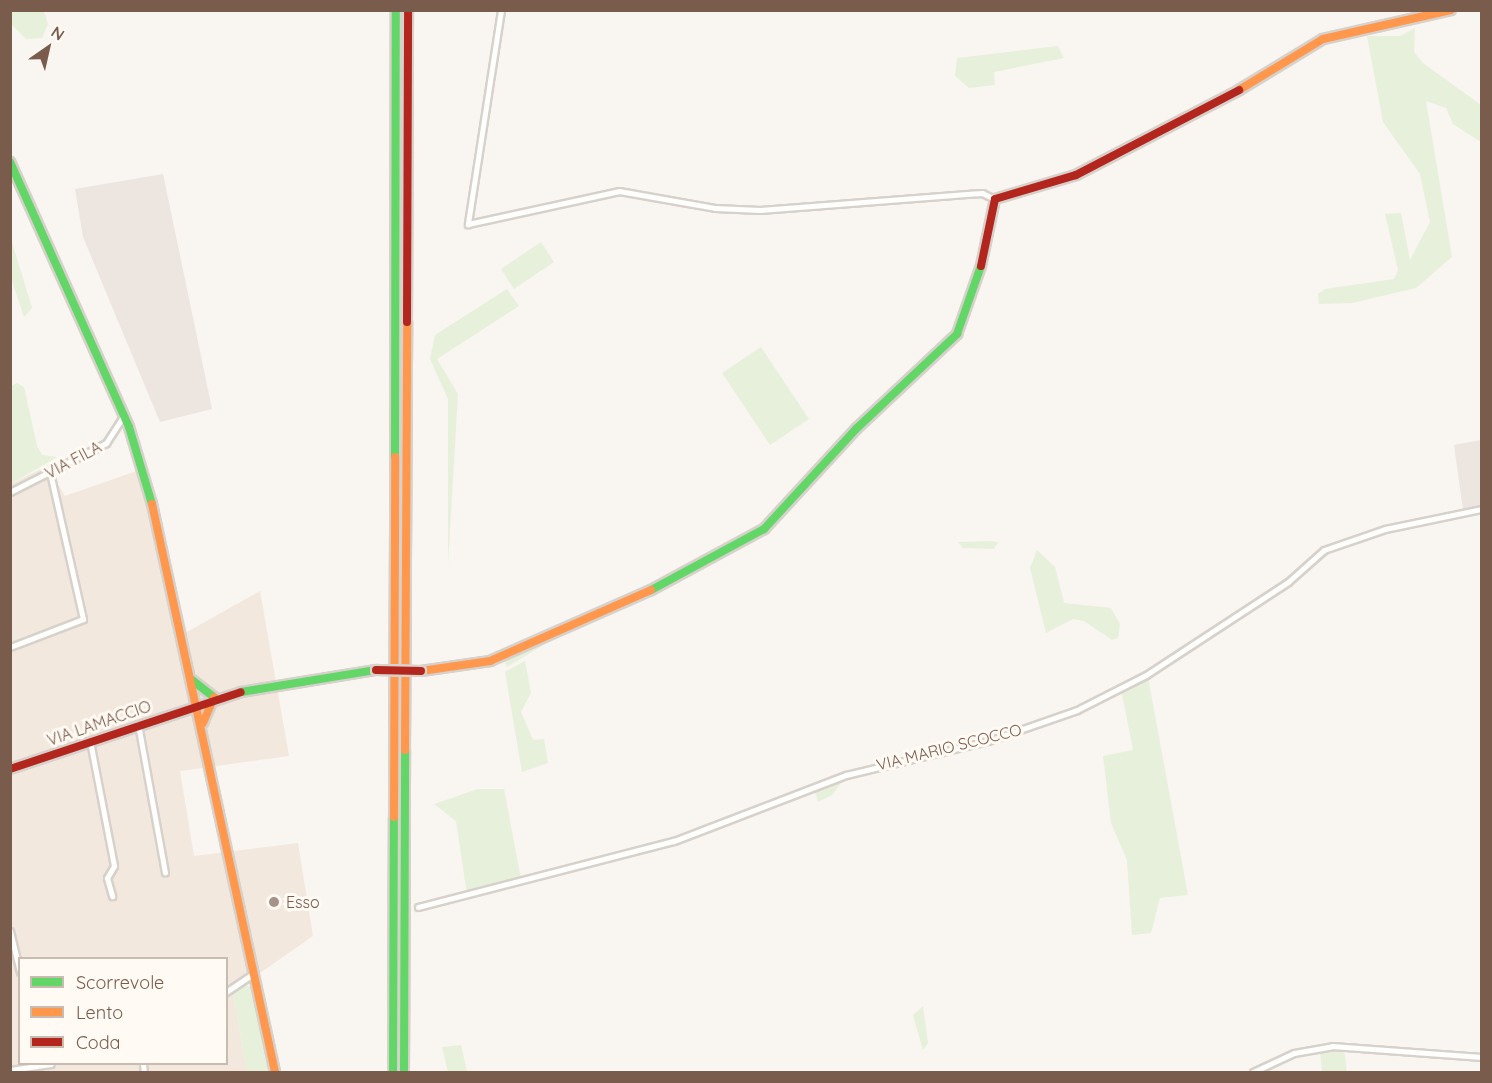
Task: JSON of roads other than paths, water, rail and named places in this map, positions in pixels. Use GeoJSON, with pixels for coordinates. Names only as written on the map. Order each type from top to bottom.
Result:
{"type":"FeatureCollection","features":[{"type":"Feature","properties":{"kind":"main road"},"geometry":{"type":"LineString","coordinates":[[393,1072],[396,10]]}},
{"type":"Feature","properties":{"kind":"main road"},"geometry":{"type":"LineString","coordinates":[[404,1072],[408,10]]}},
{"type":"Feature","properties":{"kind":"main road"},"geometry":{"type":"LineString","coordinates":[[995,199],[1076,175],[1184,123],[1323,39],[1451,10]]}},
{"type":"Feature","properties":{"kind":"main road"},"geometry":{"type":"LineString","coordinates":[[10,162],[124,415],[147,481],[275,1072]]}},
{"type":"Feature","properties":{"kind":"main road","name":"VIA LAMACCIO"},"geometry":{"type":"LineString","coordinates":[[10,769],[214,697],[334,673],[421,670],[490,661],[607,614],[764,529],[856,429],[957,334],[976,292],[995,199]]}},
{"type":"Feature","properties":{"kind":"main road"},"geometry":{"type":"LineString","coordinates":[[191,679],[214,697],[201,727]]}},
{"type":"Feature","properties":{"kind":"street"},"geometry":{"type":"LineString","coordinates":[[501,10],[468,224],[619,192],[715,208],[760,210],[982,193],[995,199]]}},
{"type":"Feature","properties":{"kind":"street","name":"VIA FILA"},"geometry":{"type":"LineString","coordinates":[[10,492],[105,443],[124,415]]}},
{"type":"Feature","properties":{"kind":"street"},"geometry":{"type":"LineString","coordinates":[[10,647],[83,619],[50,473]]}},
{"type":"Feature","properties":{"kind":"street","name":"VIA MARIO SCOCCO"},"geometry":{"type":"LineString","coordinates":[[418,907],[674,841],[846,775],[988,741],[1077,710],[1130,686],[1288,582],[1324,550],[1385,528],[1482,509]]}},
{"type":"Feature","properties":{"kind":"street"},"geometry":{"type":"LineString","coordinates":[[138,724],[165,873]]}},
{"type":"Feature","properties":{"kind":"street"},"geometry":{"type":"LineString","coordinates":[[90,741],[114,866],[107,878],[112,896]]}},
{"type":"Feature","properties":{"kind":"street"},"geometry":{"type":"LineString","coordinates":[[10,931],[18,964]]}},
{"type":"Feature","properties":{"kind":"street"},"geometry":{"type":"LineString","coordinates":[[228,991],[254,973]]}},
{"type":"Feature","properties":{"kind":"street"},"geometry":{"type":"LineString","coordinates":[[1252,1072],[1294,1053],[1332,1046],[1482,1057]]}},
{"type":"Feature","properties":{"kind":"street"},"geometry":{"type":"LineString","coordinates":[[11,1070],[40,1068]]}},
{"type":"Feature","properties":{"kind":"street"},"geometry":{"type":"LineString","coordinates":[[35,1072],[40,1068]]}},
{"type":"Feature","properties":{"kind":"place","name":"Esso"},"geometry":{"type":"Point","coordinates":[274,902]}}]}
